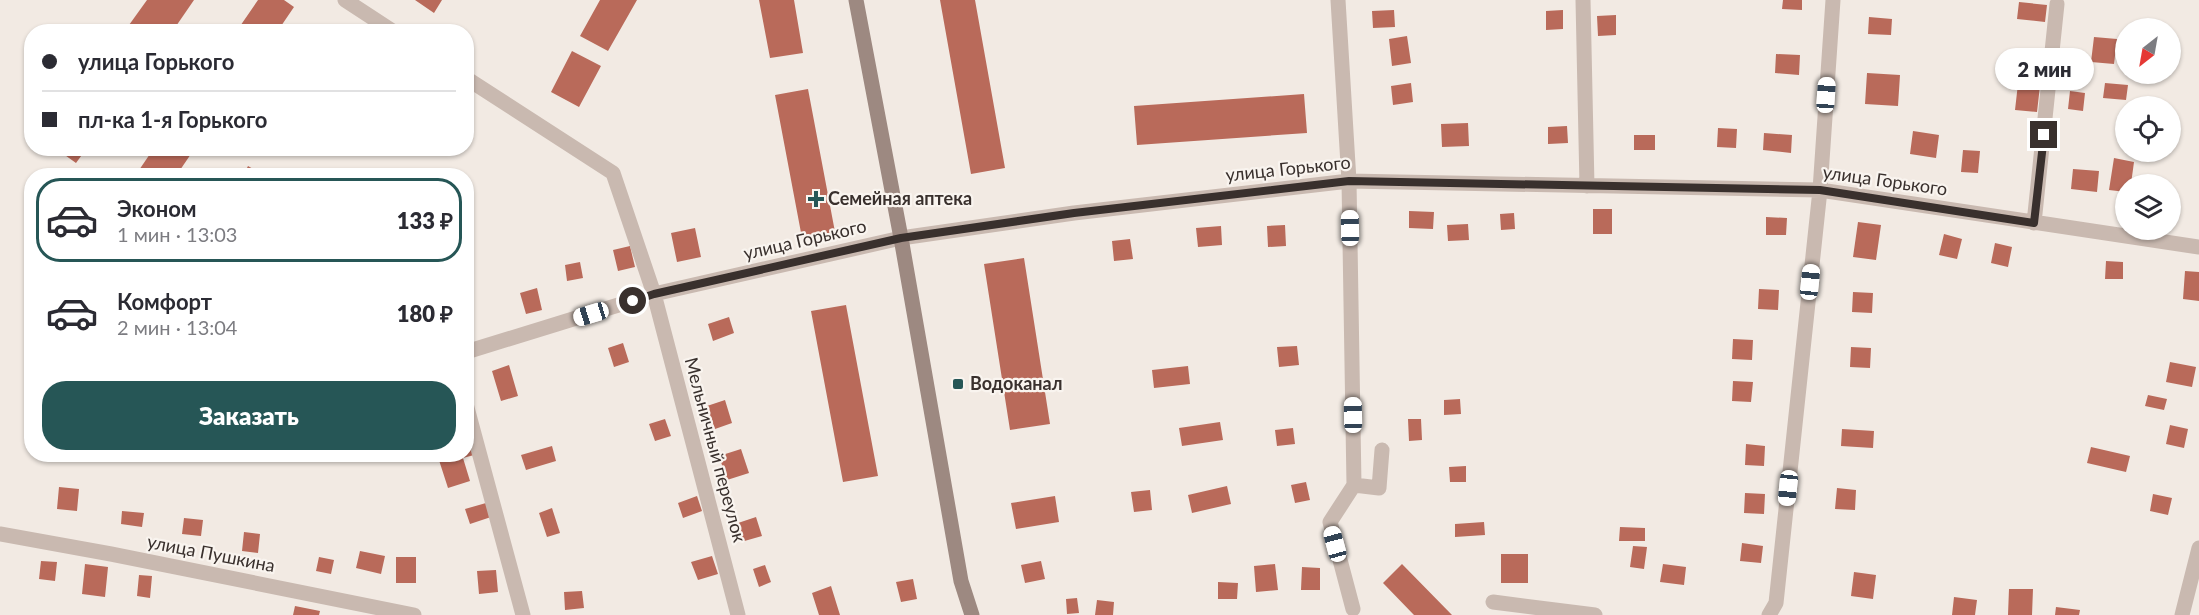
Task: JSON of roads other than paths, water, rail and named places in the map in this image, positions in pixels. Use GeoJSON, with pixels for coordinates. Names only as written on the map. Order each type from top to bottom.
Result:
{"type":"FeatureCollection","features":[{"type":"Feature","properties":{"kind":"street"},"geometry":{"type":"LineString","coordinates":[[345,0],[382,24]]}},
{"type":"Feature","properties":{"kind":"street"},"geometry":{"type":"LineString","coordinates":[[856,0],[901,238],[961,580],[972,615]]}},
{"type":"Feature","properties":{"kind":"street"},"geometry":{"type":"LineString","coordinates":[[1338,0],[1349,181],[1354,485],[1330,522],[1353,609]]}},
{"type":"Feature","properties":{"kind":"street"},"geometry":{"type":"LineString","coordinates":[[1582,0],[1587,186]]}},
{"type":"Feature","properties":{"kind":"street"},"geometry":{"type":"LineString","coordinates":[[1769,615],[1776,603],[1820,190],[1833,0]]}},
{"type":"Feature","properties":{"kind":"street"},"geometry":{"type":"LineString","coordinates":[[2034,223],[2057,4]]}},
{"type":"Feature","properties":{"kind":"street","name":"Мельничный переулок"},"geometry":{"type":"LineString","coordinates":[[474,83],[613,173],[654,294],[738,615]]}},
{"type":"Feature","properties":{"kind":"street","name":"улица Горького"},"geometry":{"type":"LineString","coordinates":[[474,350],[654,294],[901,238],[1074,213],[1349,181],[1820,190],[2199,247]]}},
{"type":"Feature","properties":{"kind":"street"},"geometry":{"type":"LineString","coordinates":[[474,434],[523,615]]}},
{"type":"Feature","properties":{"kind":"street"},"geometry":{"type":"LineString","coordinates":[[1354,485],[1379,488],[1382,450]]}},
{"type":"Feature","properties":{"kind":"street","name":"улица Пушкина"},"geometry":{"type":"LineString","coordinates":[[0,534],[414,615]]}},
{"type":"Feature","properties":{"kind":"street"},"geometry":{"type":"LineString","coordinates":[[2182,615],[2199,548]]}},
{"type":"Feature","properties":{"kind":"street"},"geometry":{"type":"LineString","coordinates":[[1493,602],[1595,615]]}},
{"type":"Feature","properties":{"kind":"place","name":"Семейная аптека"},"geometry":{"type":"Point","coordinates":[816,199]}},
{"type":"Feature","properties":{"kind":"place","name":"Водоканал"},"geometry":{"type":"Point","coordinates":[958,384]}}]}
